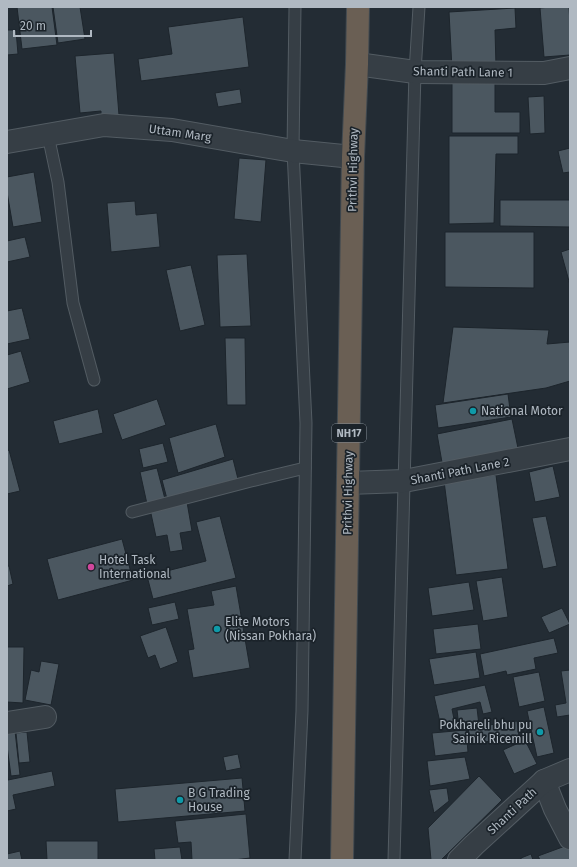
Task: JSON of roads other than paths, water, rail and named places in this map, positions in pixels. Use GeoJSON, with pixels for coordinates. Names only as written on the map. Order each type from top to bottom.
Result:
{"type":"FeatureCollection","features":[{"type":"Feature","properties":{"kind":"highway","name":"Prithvi Highway"},"geometry":{"type":"LineString","coordinates":[[342,860],[353,157],[358,7]]}},
{"type":"Feature","properties":{"kind":"street","name":"Shanti Path Lane 1"},"geometry":{"type":"LineString","coordinates":[[357,64],[415,72],[544,73],[570,68]]}},
{"type":"Feature","properties":{"kind":"street","name":"Uttam Marg"},"geometry":{"type":"LineString","coordinates":[[7,142],[104,125],[172,130],[293,151],[353,157]]}},
{"type":"Feature","properties":{"kind":"street","name":"Shanti Path Lane 2"},"geometry":{"type":"LineString","coordinates":[[348,483],[404,481],[570,449]]}},
{"type":"Feature","properties":{"kind":"street"},"geometry":{"type":"LineString","coordinates":[[7,723],[45,717]]}},
{"type":"Feature","properties":{"kind":"street","name":"Shanti Path"},"geometry":{"type":"LineString","coordinates":[[459,860],[544,781],[570,770]]}},
{"type":"Feature","properties":{"kind":"street"},"geometry":{"type":"LineString","coordinates":[[544,781],[555,809],[570,838]]}},
{"type":"Feature","properties":{"kind":"lane"},"geometry":{"type":"LineString","coordinates":[[294,860],[302,711],[306,423],[293,151],[296,7]]}},
{"type":"Feature","properties":{"kind":"lane"},"geometry":{"type":"LineString","coordinates":[[394,860],[415,72],[420,7]]}},
{"type":"Feature","properties":{"kind":"lane"},"geometry":{"type":"LineString","coordinates":[[48,135],[58,182],[73,303],[94,380]]}},
{"type":"Feature","properties":{"kind":"lane"},"geometry":{"type":"LineString","coordinates":[[132,512],[305,468]]}},
{"type":"Feature","properties":{"kind":"place","name":"National Motor"},"geometry":{"type":"Point","coordinates":[473,411]}},
{"type":"Feature","properties":{"kind":"place","name":"Hotel Task International"},"geometry":{"type":"Point","coordinates":[91,567]}},
{"type":"Feature","properties":{"kind":"place","name":"Elite Motors (Nissan Pokhara)"},"geometry":{"type":"Point","coordinates":[217,629]}},
{"type":"Feature","properties":{"kind":"place","name":"Pokhareli bhu pu Sainik Ricemill"},"geometry":{"type":"Point","coordinates":[540,732]}},
{"type":"Feature","properties":{"kind":"place","name":"B G Trading House"},"geometry":{"type":"Point","coordinates":[180,800]}}]}
